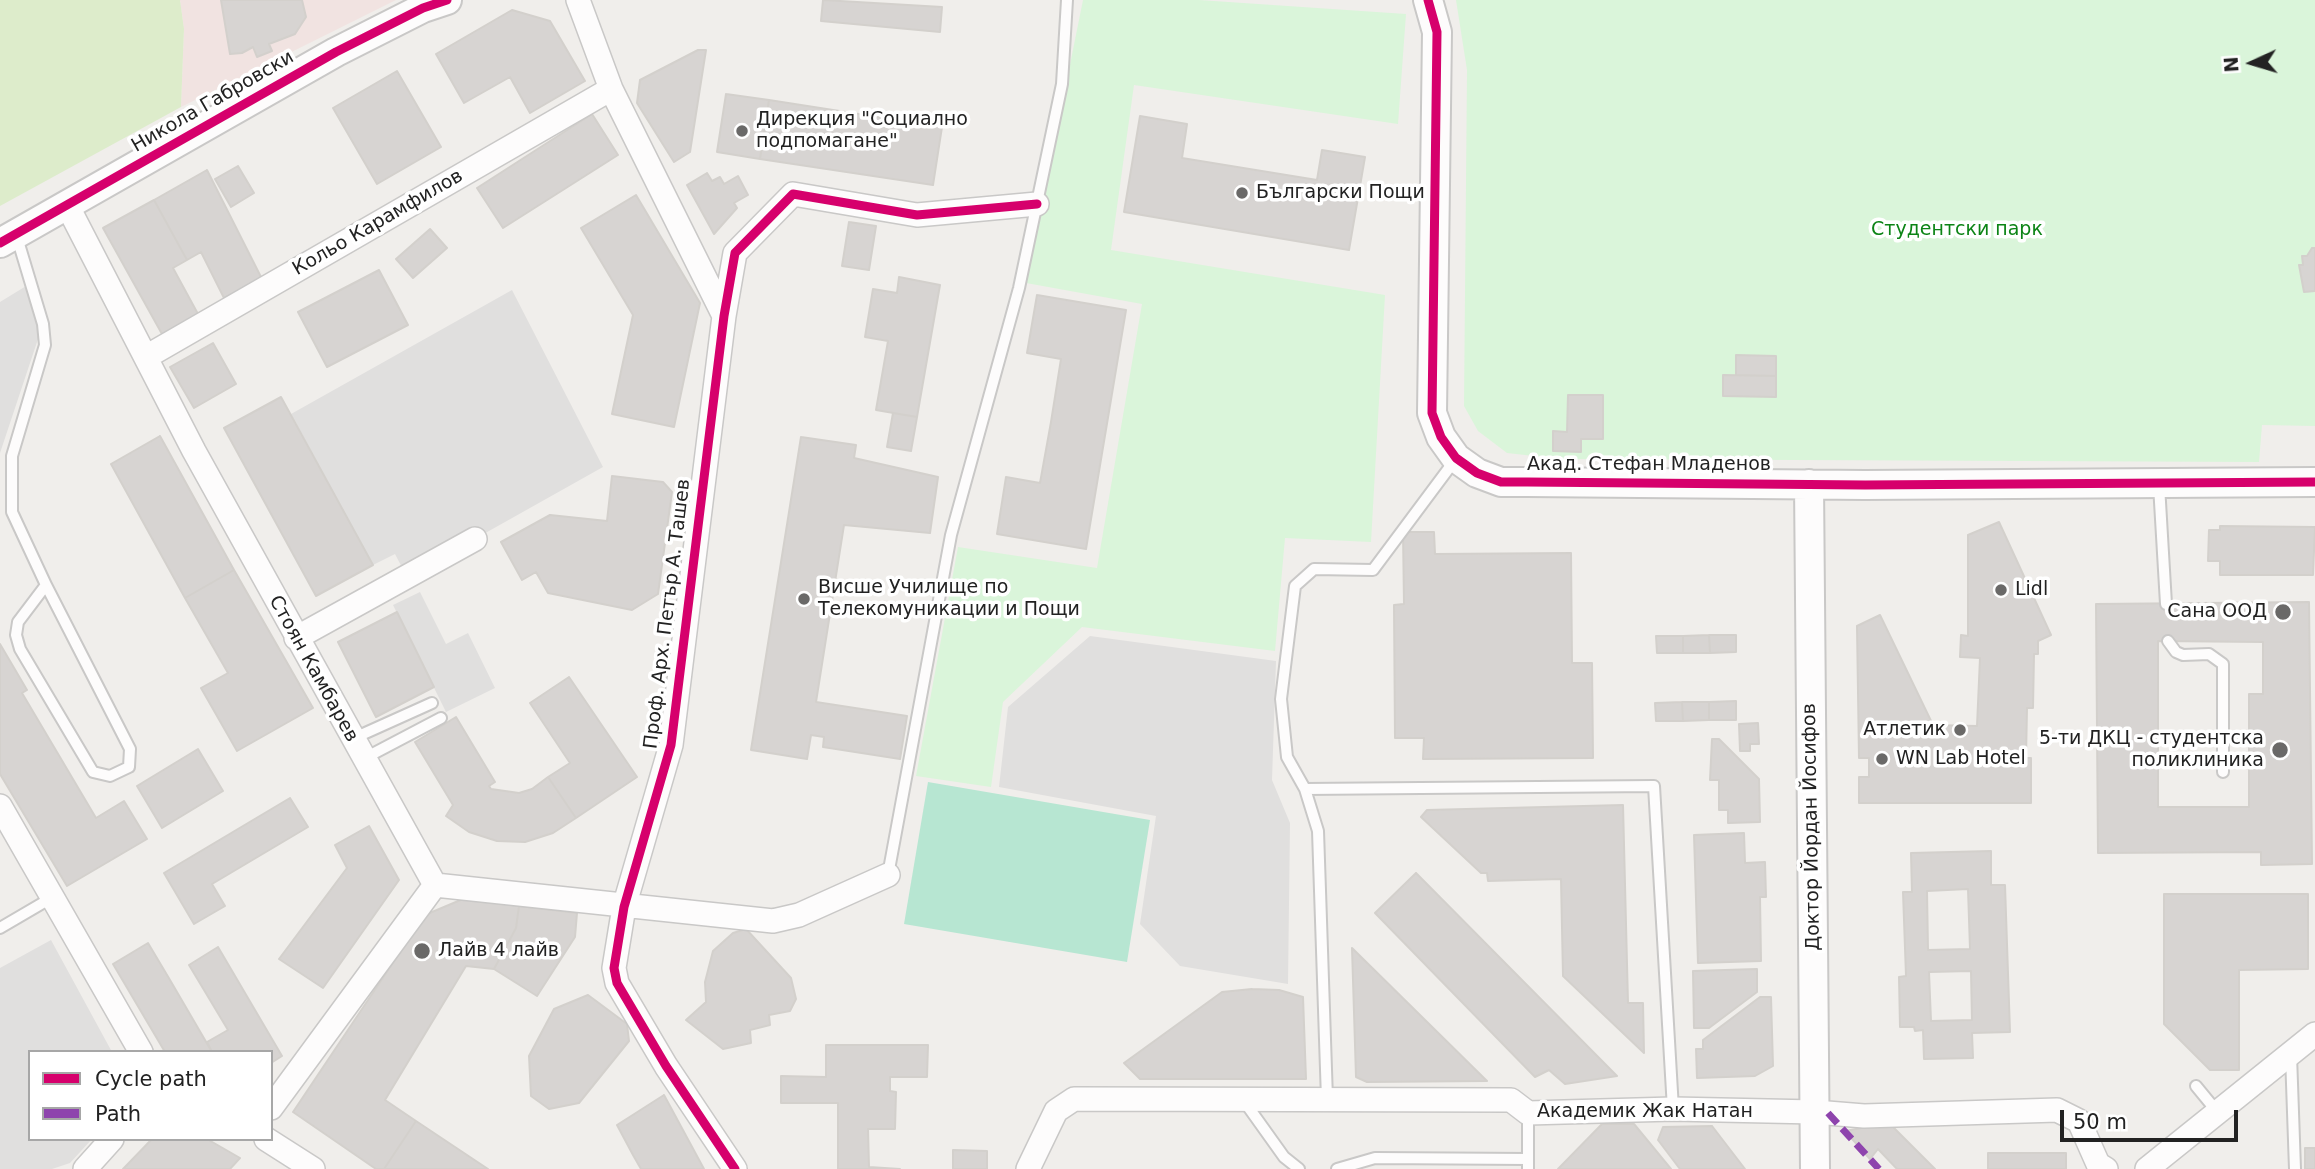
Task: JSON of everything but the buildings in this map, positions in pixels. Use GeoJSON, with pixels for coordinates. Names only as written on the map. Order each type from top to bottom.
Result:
{"type":"FeatureCollection","features":[{"type":"Feature","properties":{"kind":"street","name":"Никола Габровски"},"geometry":{"type":"LineString","coordinates":[[8,239],[336,52],[423,8],[447,0]]}},
{"type":"Feature","properties":{"kind":"street"},"geometry":{"type":"LineString","coordinates":[[578,0],[611,89],[724,316]]}},
{"type":"Feature","properties":{"kind":"street","name":"Акад. Стефан Младенов"},"geometry":{"type":"LineString","coordinates":[[1429,0],[1435,14],[1437,32],[1432,413],[1441,437],[1456,458],[1477,473],[1502,482],[2315,482]]}},
{"type":"Feature","properties":{"kind":"street","name":"Кольо Карамфилов"},"geometry":{"type":"LineString","coordinates":[[146,357],[611,89]]}},
{"type":"Feature","properties":{"kind":"street","name":"Проф. Арх. Петър А. Ташев"},"geometry":{"type":"LineString","coordinates":[[735,1169],[666,1066],[617,983],[614,968],[624,907],[671,746],[724,316],[735,253],[793,194],[916,215],[1037,204]]}},
{"type":"Feature","properties":{"kind":"street","name":"Стоян Камбарев"},"geometry":{"type":"LineString","coordinates":[[67,205],[296,638],[435,885]]}},
{"type":"Feature","properties":{"kind":"street","name":"Доктор Йордан Йосифов"},"geometry":{"type":"LineString","coordinates":[[1809,484],[1815,1169]]}},
{"type":"Feature","properties":{"kind":"street"},"geometry":{"type":"LineString","coordinates":[[296,638],[475,539]]}},
{"type":"Feature","properties":{"kind":"street"},"geometry":{"type":"LineString","coordinates":[[0,806],[140,1050]]}},
{"type":"Feature","properties":{"kind":"street"},"geometry":{"type":"LineString","coordinates":[[273,1105],[435,885],[774,921],[799,915],[888,875]]}},
{"type":"Feature","properties":{"kind":"street"},"geometry":{"type":"LineString","coordinates":[[2147,1169],[2219,1114],[2315,1034]]}},
{"type":"Feature","properties":{"kind":"street","name":"Академик Жак Натан"},"geometry":{"type":"LineString","coordinates":[[1028,1169],[1056,1111],[1074,1099],[1327,1099],[1511,1100],[1528,1113],[1673,1109],[1815,1112],[1864,1116],[2057,1110],[2079,1121],[2098,1164],[2106,1169]]}},
{"type":"Feature","properties":{"kind":"street"},"geometry":{"type":"LineString","coordinates":[[85,1169],[110,1141]]}},
{"type":"Feature","properties":{"kind":"street"},"geometry":{"type":"LineString","coordinates":[[269,1141],[313,1169]]}},
{"type":"Feature","properties":{"kind":"lane"},"geometry":{"type":"LineString","coordinates":[[888,875],[951,536],[1019,288],[1062,85],[1067,0]]}},
{"type":"Feature","properties":{"kind":"lane"},"geometry":{"type":"LineString","coordinates":[[8,239],[43,324],[45,345],[12,456],[12,512],[130,750],[128,767],[110,776],[93,772],[20,649],[16,635],[18,621],[46,585]]}},
{"type":"Feature","properties":{"kind":"lane"},"geometry":{"type":"LineString","coordinates":[[1327,1099],[1318,831],[1305,789],[1287,758],[1281,699],[1295,586],[1314,569],[1373,570],[1456,458]]}},
{"type":"Feature","properties":{"kind":"lane"},"geometry":{"type":"LineString","coordinates":[[2159,483],[2166,604]]}},
{"type":"Feature","properties":{"kind":"lane"},"geometry":{"type":"LineString","coordinates":[[2168,641],[2183,655],[2209,654],[2223,664],[2223,772]]}},
{"type":"Feature","properties":{"kind":"lane"},"geometry":{"type":"LineString","coordinates":[[357,749],[432,703]]}},
{"type":"Feature","properties":{"kind":"lane"},"geometry":{"type":"LineString","coordinates":[[357,749],[441,718]]}},
{"type":"Feature","properties":{"kind":"lane"},"geometry":{"type":"LineString","coordinates":[[1305,789],[1654,786],[1673,1109]]}},
{"type":"Feature","properties":{"kind":"lane"},"geometry":{"type":"LineString","coordinates":[[0,928],[52,897]]}},
{"type":"Feature","properties":{"kind":"lane"},"geometry":{"type":"LineString","coordinates":[[2291,1055],[2295,1169]]}},
{"type":"Feature","properties":{"kind":"lane"},"geometry":{"type":"LineString","coordinates":[[2196,1086],[2219,1114]]}},
{"type":"Feature","properties":{"kind":"lane"},"geometry":{"type":"LineString","coordinates":[[1244,1101],[1284,1157],[1299,1169]]}},
{"type":"Feature","properties":{"kind":"lane"},"geometry":{"type":"LineString","coordinates":[[1337,1169],[1375,1158],[1528,1164],[1528,1113]]}},
{"type":"Feature","properties":{"kind":"shaded area"},"geometry":{"type":"Polygon","coordinates":[[[180,0],[396,0],[181,107],[184,29],[180,0]]]}},
{"type":"Feature","properties":{"kind":"shaded area"},"geometry":{"type":"Polygon","coordinates":[[[31,283],[43,324],[0,453],[0,302],[31,283]]]}},
{"type":"Feature","properties":{"kind":"shaded area"},"geometry":{"type":"Polygon","coordinates":[[[512,290],[603,467],[407,577],[395,554],[373,565],[291,414],[512,290]]]}},
{"type":"Feature","properties":{"kind":"shaded area"},"geometry":{"type":"Polygon","coordinates":[[[420,592],[446,644],[468,633],[495,688],[446,712],[393,605],[420,592]]]}},
{"type":"Feature","properties":{"kind":"shaded area"},"geometry":{"type":"Polygon","coordinates":[[[1090,636],[1276,661],[1272,780],[1290,823],[1288,984],[1180,966],[1140,924],[1156,816],[999,787],[1008,707],[1090,636]]]}},
{"type":"Feature","properties":{"kind":"shaded area"},"geometry":{"type":"Polygon","coordinates":[[[51,940],[111,1050],[28,1050],[28,1141],[90,1141],[70,1163],[52,1169],[0,1169],[0,968],[51,940]]]}},
{"type":"Feature","properties":{"kind":"green space"},"geometry":{"type":"Polygon","coordinates":[[[0,0],[180,0],[184,29],[181,107],[0,206],[0,0]]]}},
{"type":"Feature","properties":{"kind":"green space"},"geometry":{"type":"Polygon","coordinates":[[[1083,0],[1199,0],[1406,14],[1398,124],[1134,85],[1111,250],[1385,295],[1371,542],[1285,538],[1275,651],[1082,627],[1003,702],[991,787],[916,776],[958,547],[1097,568],[1142,304],[1026,283],[1083,0]]]}},
{"type":"Feature","properties":{"kind":"green space","name":"Студентски парк"},"geometry":{"type":"Polygon","coordinates":[[[1456,0],[2315,0],[2315,426],[2262,425],[2259,462],[1561,459],[1507,453],[1478,431],[1464,406],[1467,70],[1456,0]]]}},
{"type":"Feature","properties":{"kind":"green space"},"geometry":{"type":"Polygon","coordinates":[[[928,782],[1150,820],[1127,962],[904,924],[928,782]]]}},
{"type":"Feature","properties":{"kind":"marked path"},"geometry":{"type":"LineString","coordinates":[[1828,1113],[1879,1169]]}},
{"type":"Feature","properties":{"kind":"cycle path"},"geometry":{"type":"LineString","coordinates":[[0,243],[336,52],[423,8],[447,0]]}},
{"type":"Feature","properties":{"kind":"cycle path"},"geometry":{"type":"LineString","coordinates":[[1428,0],[1437,32],[1432,413],[1441,437],[1456,458],[1477,473],[1501,482],[1865,485],[2315,482]]}},
{"type":"Feature","properties":{"kind":"cycle path"},"geometry":{"type":"LineString","coordinates":[[735,1169],[666,1066],[617,983],[614,968],[624,907],[671,745],[724,316],[735,253],[793,194],[917,215],[1037,204]]}},
{"type":"Feature","properties":{"kind":"place","name":"Дирекция \"Социално подпомагане\""},"geometry":{"type":"Point","coordinates":[742,131]}},
{"type":"Feature","properties":{"kind":"place","name":"Български Пощи"},"geometry":{"type":"Point","coordinates":[1242,193]}},
{"type":"Feature","properties":{"kind":"place","name":"Lidl"},"geometry":{"type":"Point","coordinates":[2001,590]}},
{"type":"Feature","properties":{"kind":"place","name":"Висше Училище по Телекомуникации и Пощи"},"geometry":{"type":"Point","coordinates":[804,599]}},
{"type":"Feature","properties":{"kind":"place","name":"Сана ООД"},"geometry":{"type":"Point","coordinates":[2283,612]}},
{"type":"Feature","properties":{"kind":"place","name":"Атлетик"},"geometry":{"type":"Point","coordinates":[1960,730]}},
{"type":"Feature","properties":{"kind":"place","name":"5-ти ДКЦ - студентска поликлиника"},"geometry":{"type":"Point","coordinates":[2280,750]}},
{"type":"Feature","properties":{"kind":"place","name":"WN Lab Hotel"},"geometry":{"type":"Point","coordinates":[1882,759]}},
{"type":"Feature","properties":{"kind":"place","name":"Лайв 4 лайв"},"geometry":{"type":"Point","coordinates":[422,951]}}]}
